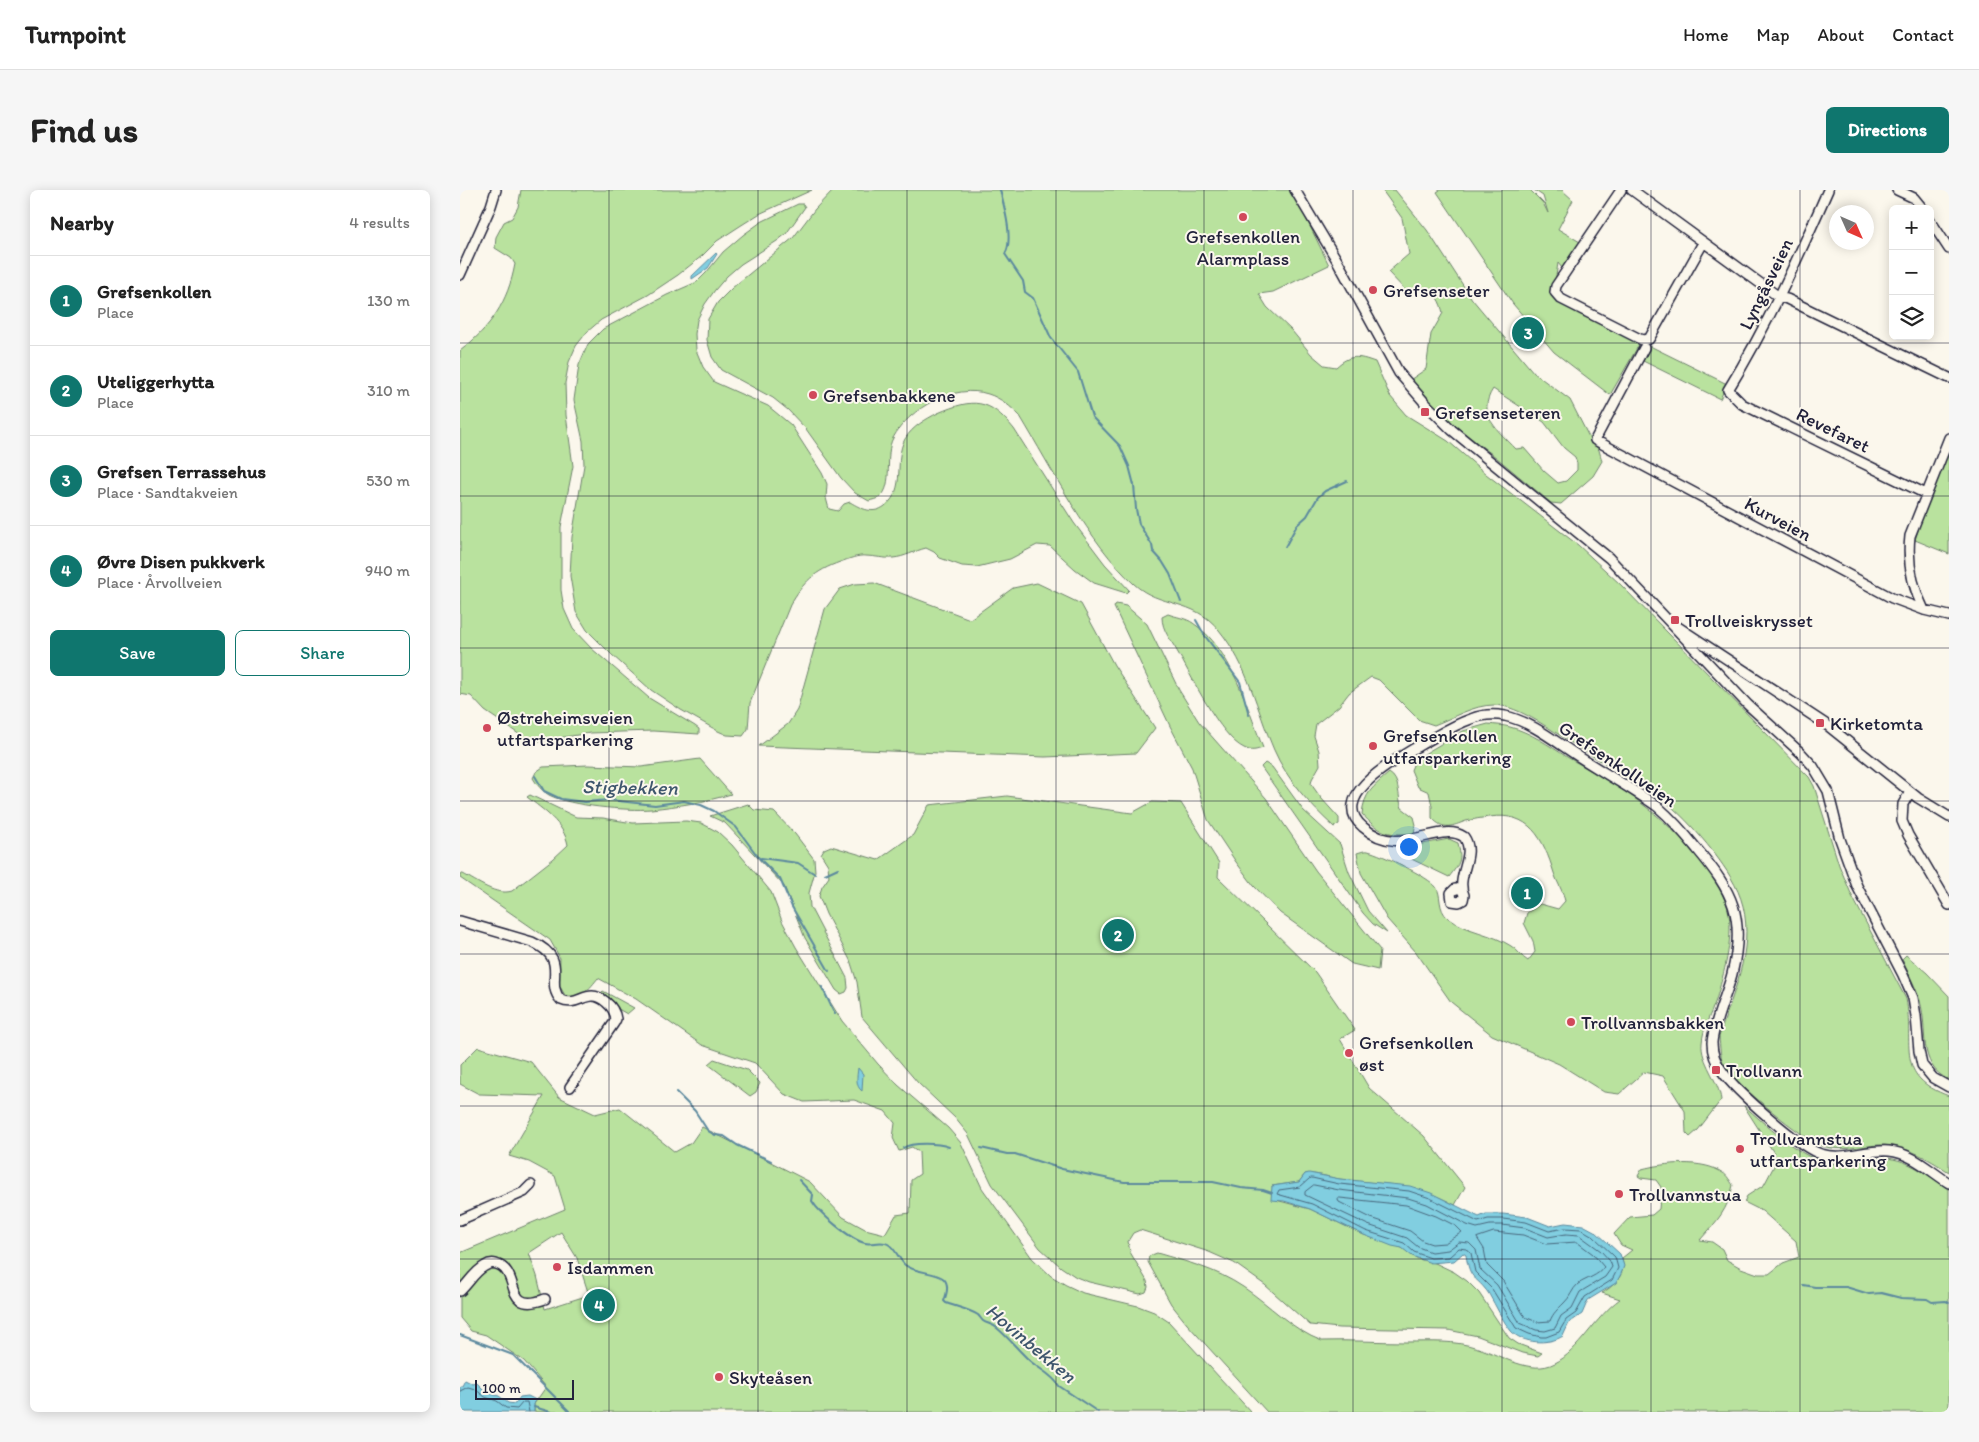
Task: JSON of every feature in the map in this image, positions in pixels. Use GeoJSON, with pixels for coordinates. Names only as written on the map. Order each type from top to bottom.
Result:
{"type":"FeatureCollection","features":[{"type":"Feature","properties":{"kind":"street"},"geometry":{"type":"LineString","coordinates":[[460,275],[496,190]]}},
{"type":"Feature","properties":{"kind":"street"},"geometry":{"type":"LineString","coordinates":[[1295,190],[1346,276],[1393,363],[1413,389],[1452,430],[1598,548],[1626,574],[1669,621],[1688,636],[1827,725],[1910,792],[1934,810],[1949,818]]}},
{"type":"Feature","properties":{"kind":"street"},"geometry":{"type":"LineString","coordinates":[[1621,190],[1557,283],[1555,292],[1561,299],[1642,340],[1649,339],[1703,243]]}},
{"type":"Feature","properties":{"kind":"street"},"geometry":{"type":"LineString","coordinates":[[1632,190],[1779,297],[1787,299],[1949,378]]}},
{"type":"Feature","properties":{"kind":"street","name":"Lyngåsveien"},"geometry":{"type":"LineString","coordinates":[[1728,390],[1748,358],[1779,297],[1828,190]]}},
{"type":"Feature","properties":{"kind":"street"},"geometry":{"type":"LineString","coordinates":[[1897,190],[1914,198],[1920,205]]}},
{"type":"Feature","properties":{"kind":"street"},"geometry":{"type":"LineString","coordinates":[[1934,226],[1949,249]]}},
{"type":"Feature","properties":{"kind":"street","name":"Kurveien"},"geometry":{"type":"LineString","coordinates":[[1644,348],[1595,440],[1892,598],[1924,610],[1949,616]]}},
{"type":"Feature","properties":{"kind":"street","name":"Revefaret"},"geometry":{"type":"LineString","coordinates":[[1728,390],[1742,404],[1926,494]]}},
{"type":"Feature","properties":{"kind":"street"},"geometry":{"type":"LineString","coordinates":[[1924,610],[1916,593],[1911,572],[1909,548],[1912,530],[1949,438]]}},
{"type":"Feature","properties":{"kind":"street"},"geometry":{"type":"LineString","coordinates":[[1688,636],[1758,716],[1807,759],[1824,783],[1852,875],[1913,998],[1922,1065],[1933,1078],[1949,1087]]}},
{"type":"Feature","properties":{"kind":"street","name":"Grefsenkollveien"},"geometry":{"type":"LineString","coordinates":[[1462,900],[1464,895],[1461,889],[1468,849],[1464,837],[1448,833],[1404,841],[1383,839],[1367,830],[1355,819],[1353,812],[1354,800],[1361,789],[1378,772],[1444,732],[1476,718],[1504,716],[1536,729],[1658,807],[1677,826],[1722,881],[1735,907],[1738,939],[1732,972],[1712,1043],[1713,1053],[1719,1067],[1729,1080],[1793,1137],[1817,1153],[1840,1157],[1877,1151],[1897,1152],[1919,1162],[1949,1183]]}},
{"type":"Feature","properties":{"kind":"street"},"geometry":{"type":"LineString","coordinates":[[1910,792],[1904,804],[1902,821],[1908,835],[1949,904]]}},
{"type":"Feature","properties":{"kind":"street"},"geometry":{"type":"LineString","coordinates":[[460,922],[532,942],[543,947],[555,965],[556,992],[561,1000],[571,1002],[594,995],[603,1000],[613,1010],[616,1019],[614,1023],[570,1087]]}},
{"type":"Feature","properties":{"kind":"street"},"geometry":{"type":"LineString","coordinates":[[460,1220],[524,1192],[531,1185]]}},
{"type":"Feature","properties":{"kind":"street"},"geometry":{"type":"LineString","coordinates":[[460,1291],[484,1266],[496,1264],[508,1274],[520,1300],[531,1303],[545,1300]]}},
{"type":"Feature","properties":{"kind":"green space"},"geometry":{"type":"Polygon","coordinates":[[[521,190],[812,190],[759,214],[717,241],[678,275],[648,295],[601,320],[587,332],[576,346],[569,362],[565,383],[566,415],[573,466],[561,527],[561,590],[564,609],[573,629],[591,648],[649,698],[699,729],[699,734],[653,731],[590,733],[539,741],[526,739],[485,711],[471,696],[460,694],[460,351],[481,333],[489,323],[503,302],[508,290],[515,264],[511,258],[495,248],[496,237],[504,222],[512,218],[518,207],[521,190]]]}},
{"type":"Feature","properties":{"kind":"green space"},"geometry":{"type":"Polygon","coordinates":[[[833,190],[1290,190],[1329,265],[1273,292],[1259,294],[1267,307],[1292,331],[1311,354],[1324,365],[1336,367],[1354,357],[1375,362],[1390,396],[1406,415],[1448,441],[1486,474],[1578,545],[1620,584],[1809,777],[1814,786],[1839,865],[1852,896],[1906,999],[1910,1057],[1913,1069],[1920,1079],[1931,1088],[1949,1096],[1949,1172],[1924,1157],[1898,1147],[1879,1145],[1837,1149],[1822,1146],[1786,1123],[1741,1085],[1725,1067],[1720,1052],[1719,1037],[1740,973],[1746,940],[1746,923],[1741,899],[1727,872],[1700,836],[1670,805],[1644,786],[1587,753],[1538,721],[1515,710],[1494,705],[1478,707],[1434,725],[1419,720],[1379,680],[1371,677],[1349,693],[1339,706],[1316,724],[1314,736],[1319,751],[1320,765],[1311,784],[1339,818],[1339,824],[1334,827],[1316,810],[1285,772],[1274,750],[1245,673],[1238,658],[1219,630],[1198,613],[1144,592],[1117,567],[1072,504],[1020,416],[1006,403],[988,394],[961,392],[948,395],[921,408],[900,427],[893,438],[889,452],[887,485],[884,492],[880,497],[869,501],[855,493],[841,478],[806,429],[788,410],[773,398],[721,370],[712,357],[707,340],[708,319],[718,302],[732,288],[793,238],[815,209],[833,190]]]}},
{"type":"Feature","properties":{"kind":"green space"},"geometry":{"type":"Polygon","coordinates":[[[1382,190],[1395,190],[1427,230],[1472,299],[1534,373],[1570,400],[1591,441],[1599,450],[1602,461],[1593,476],[1561,504],[1551,503],[1446,419],[1407,382],[1426,369],[1431,334],[1443,313],[1439,302],[1432,292],[1424,290],[1408,293],[1388,272],[1409,254],[1402,218],[1382,190]],[[1493,389],[1488,398],[1488,414],[1496,429],[1516,449],[1524,448],[1544,471],[1558,483],[1566,481],[1577,470],[1575,457],[1564,448],[1544,422],[1493,389]]]}},
{"type":"Feature","properties":{"kind":"green space"},"geometry":{"type":"Polygon","coordinates":[[[1440,190],[1530,190],[1543,203],[1548,213],[1543,196],[1534,190],[1562,190],[1573,200],[1558,229],[1580,242],[1562,268],[1558,263],[1553,295],[1640,343],[1610,395],[1554,352],[1513,304],[1437,192],[1440,190]]]}},
{"type":"Feature","properties":{"kind":"green space"},"geometry":{"type":"Polygon","coordinates":[[[798,204],[803,204],[805,207],[786,234],[741,264],[727,276],[705,304],[697,320],[695,334],[696,350],[703,367],[714,382],[768,406],[791,425],[827,484],[826,498],[829,509],[838,511],[844,504],[850,502],[863,509],[872,511],[881,509],[892,499],[898,483],[902,447],[911,431],[920,424],[938,413],[961,405],[971,403],[988,406],[996,411],[1014,429],[1074,523],[1105,564],[1129,590],[1126,593],[1094,583],[1075,569],[1050,546],[1037,545],[1010,559],[977,567],[962,566],[940,558],[926,548],[897,557],[853,557],[817,573],[810,578],[795,597],[750,703],[748,729],[743,736],[727,735],[681,710],[651,690],[587,630],[576,612],[570,576],[572,537],[584,465],[583,441],[574,400],[579,365],[588,344],[603,329],[667,295],[697,282],[723,252],[743,235],[761,222],[798,204]]]}},
{"type":"Feature","properties":{"kind":"green space"},"geometry":{"type":"Polygon","coordinates":[[[1650,346],[1727,384],[1720,399],[1643,361],[1650,346]]]}},
{"type":"Feature","properties":{"kind":"green space"},"geometry":{"type":"Polygon","coordinates":[[[1949,452],[1949,554],[1915,540],[1928,499],[1949,452]]]}},
{"type":"Feature","properties":{"kind":"green space"},"geometry":{"type":"Polygon","coordinates":[[[874,583],[970,619],[1013,588],[1037,583],[1081,604],[1114,665],[1155,728],[1136,753],[1045,757],[759,746],[788,724],[797,710],[825,609],[840,589],[855,584],[874,583]]]}},
{"type":"Feature","properties":{"kind":"green space"},"geometry":{"type":"Polygon","coordinates":[[[1116,604],[1126,606],[1147,624],[1179,690],[1199,722],[1266,798],[1316,871],[1380,950],[1378,970],[1352,964],[1280,913],[1254,886],[1236,862],[1208,820],[1192,768],[1114,607],[1116,604]]]}},
{"type":"Feature","properties":{"kind":"green space"},"geometry":{"type":"Polygon","coordinates":[[[1168,614],[1193,623],[1218,647],[1244,697],[1263,748],[1252,750],[1244,748],[1225,732],[1165,631],[1162,617],[1168,614]]]}},
{"type":"Feature","properties":{"kind":"green space"},"geometry":{"type":"Polygon","coordinates":[[[1488,724],[1510,727],[1532,736],[1607,780],[1641,803],[1688,846],[1715,881],[1722,894],[1729,914],[1729,946],[1722,979],[1702,1043],[1704,1057],[1720,1093],[1721,1100],[1698,1130],[1690,1137],[1686,1133],[1685,1111],[1663,1076],[1644,1072],[1619,1094],[1604,1092],[1559,1064],[1492,1035],[1451,1002],[1416,952],[1387,919],[1361,873],[1357,853],[1364,851],[1374,853],[1404,866],[1436,887],[1442,910],[1448,918],[1455,923],[1503,942],[1528,961],[1535,952],[1533,941],[1524,923],[1527,913],[1540,904],[1558,909],[1565,901],[1550,860],[1539,838],[1525,823],[1515,818],[1503,816],[1475,819],[1448,826],[1440,825],[1432,818],[1429,792],[1418,787],[1411,770],[1415,760],[1429,751],[1463,731],[1488,724]]]}},
{"type":"Feature","properties":{"kind":"green space"},"geometry":{"type":"Polygon","coordinates":[[[700,759],[731,794],[661,808],[614,808],[584,805],[558,799],[544,792],[533,778],[536,772],[543,767],[588,765],[641,767],[700,759]]]}},
{"type":"Feature","properties":{"kind":"green space"},"geometry":{"type":"Polygon","coordinates":[[[1265,763],[1272,767],[1303,810],[1340,844],[1349,872],[1368,911],[1387,933],[1373,924],[1363,913],[1261,767],[1265,763]]]}},
{"type":"Feature","properties":{"kind":"green space"},"geometry":{"type":"Polygon","coordinates":[[[1389,773],[1397,784],[1402,808],[1414,817],[1416,825],[1414,833],[1398,834],[1385,832],[1362,814],[1367,795],[1389,773]]]}},
{"type":"Feature","properties":{"kind":"green space"},"geometry":{"type":"Polygon","coordinates":[[[530,795],[576,817],[603,818],[633,823],[686,821],[701,823],[718,832],[732,845],[771,892],[782,921],[796,947],[842,1021],[898,1085],[948,1128],[961,1143],[982,1188],[1032,1258],[1051,1276],[1083,1293],[1138,1306],[1154,1312],[1169,1322],[1251,1412],[534,1412],[534,1404],[546,1387],[524,1361],[486,1335],[471,1331],[460,1318],[460,1253],[565,1209],[555,1176],[529,1162],[509,1156],[544,1096],[479,1094],[460,1084],[460,1065],[478,1047],[531,1062],[559,1097],[595,1114],[620,1108],[675,1152],[691,1143],[702,1127],[810,1182],[843,1217],[865,1229],[885,1234],[896,1215],[910,1213],[911,1180],[920,1174],[919,1152],[912,1147],[899,1151],[893,1138],[895,1123],[885,1111],[854,1100],[804,1102],[784,1094],[755,1063],[702,1045],[636,999],[598,978],[581,995],[566,997],[559,985],[560,958],[550,940],[460,878],[460,874],[463,874],[493,890],[500,892],[512,891],[568,845],[566,837],[557,824],[546,812],[527,797],[530,795]],[[561,1232],[529,1253],[545,1309],[589,1295],[577,1258],[561,1232]]]}},
{"type":"Feature","properties":{"kind":"green space"},"geometry":{"type":"Polygon","coordinates":[[[1007,796],[1132,813],[1152,802],[1181,803],[1219,863],[1218,877],[1315,972],[1355,1030],[1340,1039],[1369,1088],[1424,1136],[1465,1187],[1455,1205],[1412,1188],[1305,1174],[1299,1182],[1272,1186],[1276,1200],[1310,1209],[1364,1235],[1402,1248],[1418,1259],[1435,1263],[1454,1272],[1479,1293],[1509,1338],[1518,1344],[1542,1353],[1538,1356],[1522,1353],[1478,1336],[1448,1330],[1339,1328],[1310,1325],[1265,1285],[1234,1263],[1209,1252],[1140,1230],[1133,1233],[1128,1241],[1130,1252],[1147,1281],[1148,1287],[1146,1292],[1140,1294],[1076,1277],[1061,1267],[1040,1248],[992,1184],[968,1134],[955,1118],[918,1083],[862,1017],[857,982],[850,960],[826,914],[819,896],[822,887],[829,877],[828,865],[821,854],[824,849],[831,846],[878,860],[913,835],[929,805],[1007,796]]]}},
{"type":"Feature","properties":{"kind":"green space"},"geometry":{"type":"Polygon","coordinates":[[[748,804],[754,810],[774,812],[795,834],[814,859],[815,871],[809,893],[810,907],[847,978],[848,988],[846,992],[841,994],[836,990],[805,938],[784,886],[725,823],[710,816],[748,804]]]}},
{"type":"Feature","properties":{"kind":"green space"},"geometry":{"type":"Polygon","coordinates":[[[1449,839],[1458,843],[1460,858],[1458,865],[1449,877],[1401,854],[1402,848],[1449,839]]]}},
{"type":"Feature","properties":{"kind":"green space"},"geometry":{"type":"Polygon","coordinates":[[[1906,955],[1949,996],[1949,1080],[1932,1065],[1928,1056],[1920,1001],[1902,959],[1906,955]]]}},
{"type":"Feature","properties":{"kind":"green space"},"geometry":{"type":"Polygon","coordinates":[[[603,991],[634,1008],[627,1014],[613,1006],[600,994],[603,991]]]}},
{"type":"Feature","properties":{"kind":"green space"},"geometry":{"type":"Polygon","coordinates":[[[714,1059],[747,1070],[760,1083],[756,1092],[750,1096],[708,1064],[714,1059]]]}},
{"type":"Feature","properties":{"kind":"green space"},"geometry":{"type":"Polygon","coordinates":[[[1744,1106],[1792,1146],[1813,1158],[1832,1164],[1877,1158],[1894,1159],[1919,1169],[1949,1189],[1949,1412],[1267,1412],[1171,1304],[1148,1262],[1149,1256],[1157,1253],[1222,1275],[1253,1294],[1301,1330],[1322,1341],[1452,1343],[1469,1345],[1526,1366],[1546,1366],[1555,1363],[1571,1351],[1611,1306],[1620,1299],[1602,1293],[1618,1279],[1622,1270],[1622,1258],[1632,1250],[1621,1245],[1614,1234],[1630,1217],[1652,1215],[1659,1209],[1661,1187],[1656,1180],[1638,1176],[1642,1169],[1661,1165],[1694,1164],[1715,1169],[1726,1175],[1733,1185],[1731,1194],[1717,1221],[1700,1240],[1712,1242],[1722,1249],[1727,1260],[1741,1268],[1758,1274],[1769,1274],[1783,1263],[1799,1257],[1796,1241],[1762,1211],[1744,1202],[1747,1196],[1764,1185],[1774,1166],[1774,1153],[1744,1106]]]}},
{"type":"Feature","properties":{"kind":"water"},"geometry":{"type":"Polygon","coordinates":[[[716,253],[708,268],[692,279],[692,276],[716,253]]]}},
{"type":"Feature","properties":{"kind":"water"},"geometry":{"type":"Polygon","coordinates":[[[858,1068],[863,1074],[862,1091],[857,1084],[858,1068]]]}},
{"type":"Feature","properties":{"kind":"water"},"geometry":{"type":"Polygon","coordinates":[[[1309,1173],[1340,1179],[1410,1186],[1431,1193],[1479,1217],[1486,1214],[1503,1214],[1527,1217],[1550,1226],[1565,1223],[1583,1225],[1596,1232],[1620,1254],[1624,1266],[1616,1283],[1588,1300],[1582,1314],[1569,1323],[1563,1336],[1544,1342],[1522,1339],[1511,1331],[1489,1294],[1474,1278],[1469,1270],[1466,1255],[1463,1253],[1454,1261],[1431,1263],[1412,1256],[1402,1248],[1364,1235],[1310,1209],[1284,1201],[1271,1200],[1272,1186],[1299,1182],[1305,1174],[1309,1173]]]}},
{"type":"Feature","properties":{"kind":"water"},"geometry":{"type":"Polygon","coordinates":[[[465,1380],[473,1384],[477,1383],[487,1393],[499,1396],[508,1403],[515,1404],[520,1397],[528,1396],[536,1400],[534,1412],[460,1412],[460,1386],[462,1386],[465,1380]]]}},
{"type":"Feature","properties":{"kind":"waterway"},"geometry":{"type":"LineString","coordinates":[[1000,190],[1006,214],[1009,240],[1005,254],[1023,281],[1025,292],[1033,298],[1051,338],[1078,372],[1092,417],[1120,446],[1129,466],[1134,485],[1139,524],[1152,545],[1153,551],[1170,574],[1181,602]]}},
{"type":"Feature","properties":{"kind":"waterway"},"geometry":{"type":"LineString","coordinates":[[1285,547],[1297,525],[1307,516],[1318,497],[1325,491],[1347,481]]}},
{"type":"Feature","properties":{"kind":"waterway"},"geometry":{"type":"LineString","coordinates":[[1196,620],[1205,636],[1240,682],[1249,715]]}},
{"type":"Feature","properties":{"kind":"waterway","name":"Stigbekken"},"geometry":{"type":"LineString","coordinates":[[535,776],[544,791],[561,799],[585,802],[609,800],[655,805],[684,801],[701,805],[714,811],[736,827],[759,858],[780,879],[792,907],[829,971]]}},
{"type":"Feature","properties":{"kind":"waterway"},"geometry":{"type":"LineString","coordinates":[[761,858],[798,863],[815,874]]}},
{"type":"Feature","properties":{"kind":"waterway"},"geometry":{"type":"LineString","coordinates":[[825,874],[838,868]]}},
{"type":"Feature","properties":{"kind":"waterway"},"geometry":{"type":"LineString","coordinates":[[822,987],[835,1014]]}},
{"type":"Feature","properties":{"kind":"waterway","name":"Hovinbekken"},"geometry":{"type":"LineString","coordinates":[[676,1092],[695,1111],[708,1131],[715,1135],[724,1136],[737,1145],[771,1161]]}},
{"type":"Feature","properties":{"kind":"waterway"},"geometry":{"type":"LineString","coordinates":[[903,1148],[925,1144],[949,1147]]}},
{"type":"Feature","properties":{"kind":"waterway"},"geometry":{"type":"LineString","coordinates":[[981,1148],[1015,1154],[1062,1169],[1124,1182],[1213,1182],[1272,1193]]}},
{"type":"Feature","properties":{"kind":"waterway","name":"Hovinbekken"},"geometry":{"type":"LineString","coordinates":[[799,1180],[813,1195],[812,1201],[816,1206],[836,1225],[859,1241],[888,1244],[905,1265],[942,1278],[946,1282],[947,1290],[944,1301],[946,1303],[975,1313],[983,1321],[995,1327],[1030,1361],[1050,1375],[1059,1386],[1098,1412]]}},
{"type":"Feature","properties":{"kind":"waterway"},"geometry":{"type":"LineString","coordinates":[[1803,1285],[1846,1287],[1869,1294],[1881,1293],[1901,1298],[1927,1299],[1932,1302],[1946,1301],[1949,1303]]}},
{"type":"Feature","properties":{"kind":"waterway"},"geometry":{"type":"LineString","coordinates":[[460,1335],[513,1355],[569,1411]]}},
{"type":"Feature","properties":{"kind":"waterway"},"geometry":{"type":"LineString","coordinates":[[534,1407],[551,1412]]}},
{"type":"Feature","properties":{"kind":"place","name":"Grefsenkollen Alarmplass"},"geometry":{"type":"Point","coordinates":[1243,217]}},
{"type":"Feature","properties":{"kind":"place","name":"Grefsenseter"},"geometry":{"type":"Point","coordinates":[1373,290]}},
{"type":"Feature","properties":{"kind":"place","name":"Grefsen Terrassehus"},"geometry":{"type":"Point","coordinates":[1528,333]}},
{"type":"Feature","properties":{"kind":"place","name":"Grefsenbakkene"},"geometry":{"type":"Point","coordinates":[813,395]}},
{"type":"Feature","properties":{"kind":"place","name":"Grefsenseteren"},"geometry":{"type":"Point","coordinates":[1425,412]}},
{"type":"Feature","properties":{"kind":"place","name":"Trollveiskrysset"},"geometry":{"type":"Point","coordinates":[1675,620]}},
{"type":"Feature","properties":{"kind":"place","name":"Kirketomta"},"geometry":{"type":"Point","coordinates":[1820,723]}},
{"type":"Feature","properties":{"kind":"place","name":"Østreheimsveien utfartsparkering"},"geometry":{"type":"Point","coordinates":[487,728]}},
{"type":"Feature","properties":{"kind":"place","name":"Grefsenkollen utfarsparkering"},"geometry":{"type":"Point","coordinates":[1373,746]}},
{"type":"Feature","properties":{"kind":"place","name":"Grefsenkollen"},"geometry":{"type":"Point","coordinates":[1527,893]}},
{"type":"Feature","properties":{"kind":"place","name":"Uteliggerhytta"},"geometry":{"type":"Point","coordinates":[1118,935]}},
{"type":"Feature","properties":{"kind":"place","name":"Trollvannsbakken"},"geometry":{"type":"Point","coordinates":[1571,1022]}},
{"type":"Feature","properties":{"kind":"place","name":"Grefsenkollen øst"},"geometry":{"type":"Point","coordinates":[1349,1053]}},
{"type":"Feature","properties":{"kind":"place","name":"Trollvann"},"geometry":{"type":"Point","coordinates":[1716,1070]}},
{"type":"Feature","properties":{"kind":"place","name":"Trollvannstua utfartsparkering"},"geometry":{"type":"Point","coordinates":[1740,1149]}},
{"type":"Feature","properties":{"kind":"place","name":"Trollvannstua"},"geometry":{"type":"Point","coordinates":[1619,1194]}},
{"type":"Feature","properties":{"kind":"place","name":"Isdammen"},"geometry":{"type":"Point","coordinates":[557,1267]}},
{"type":"Feature","properties":{"kind":"place","name":"Øvre Disen pukkverk"},"geometry":{"type":"Point","coordinates":[599,1305]}},
{"type":"Feature","properties":{"kind":"place","name":"Skyteåsen"},"geometry":{"type":"Point","coordinates":[719,1377]}}]}
